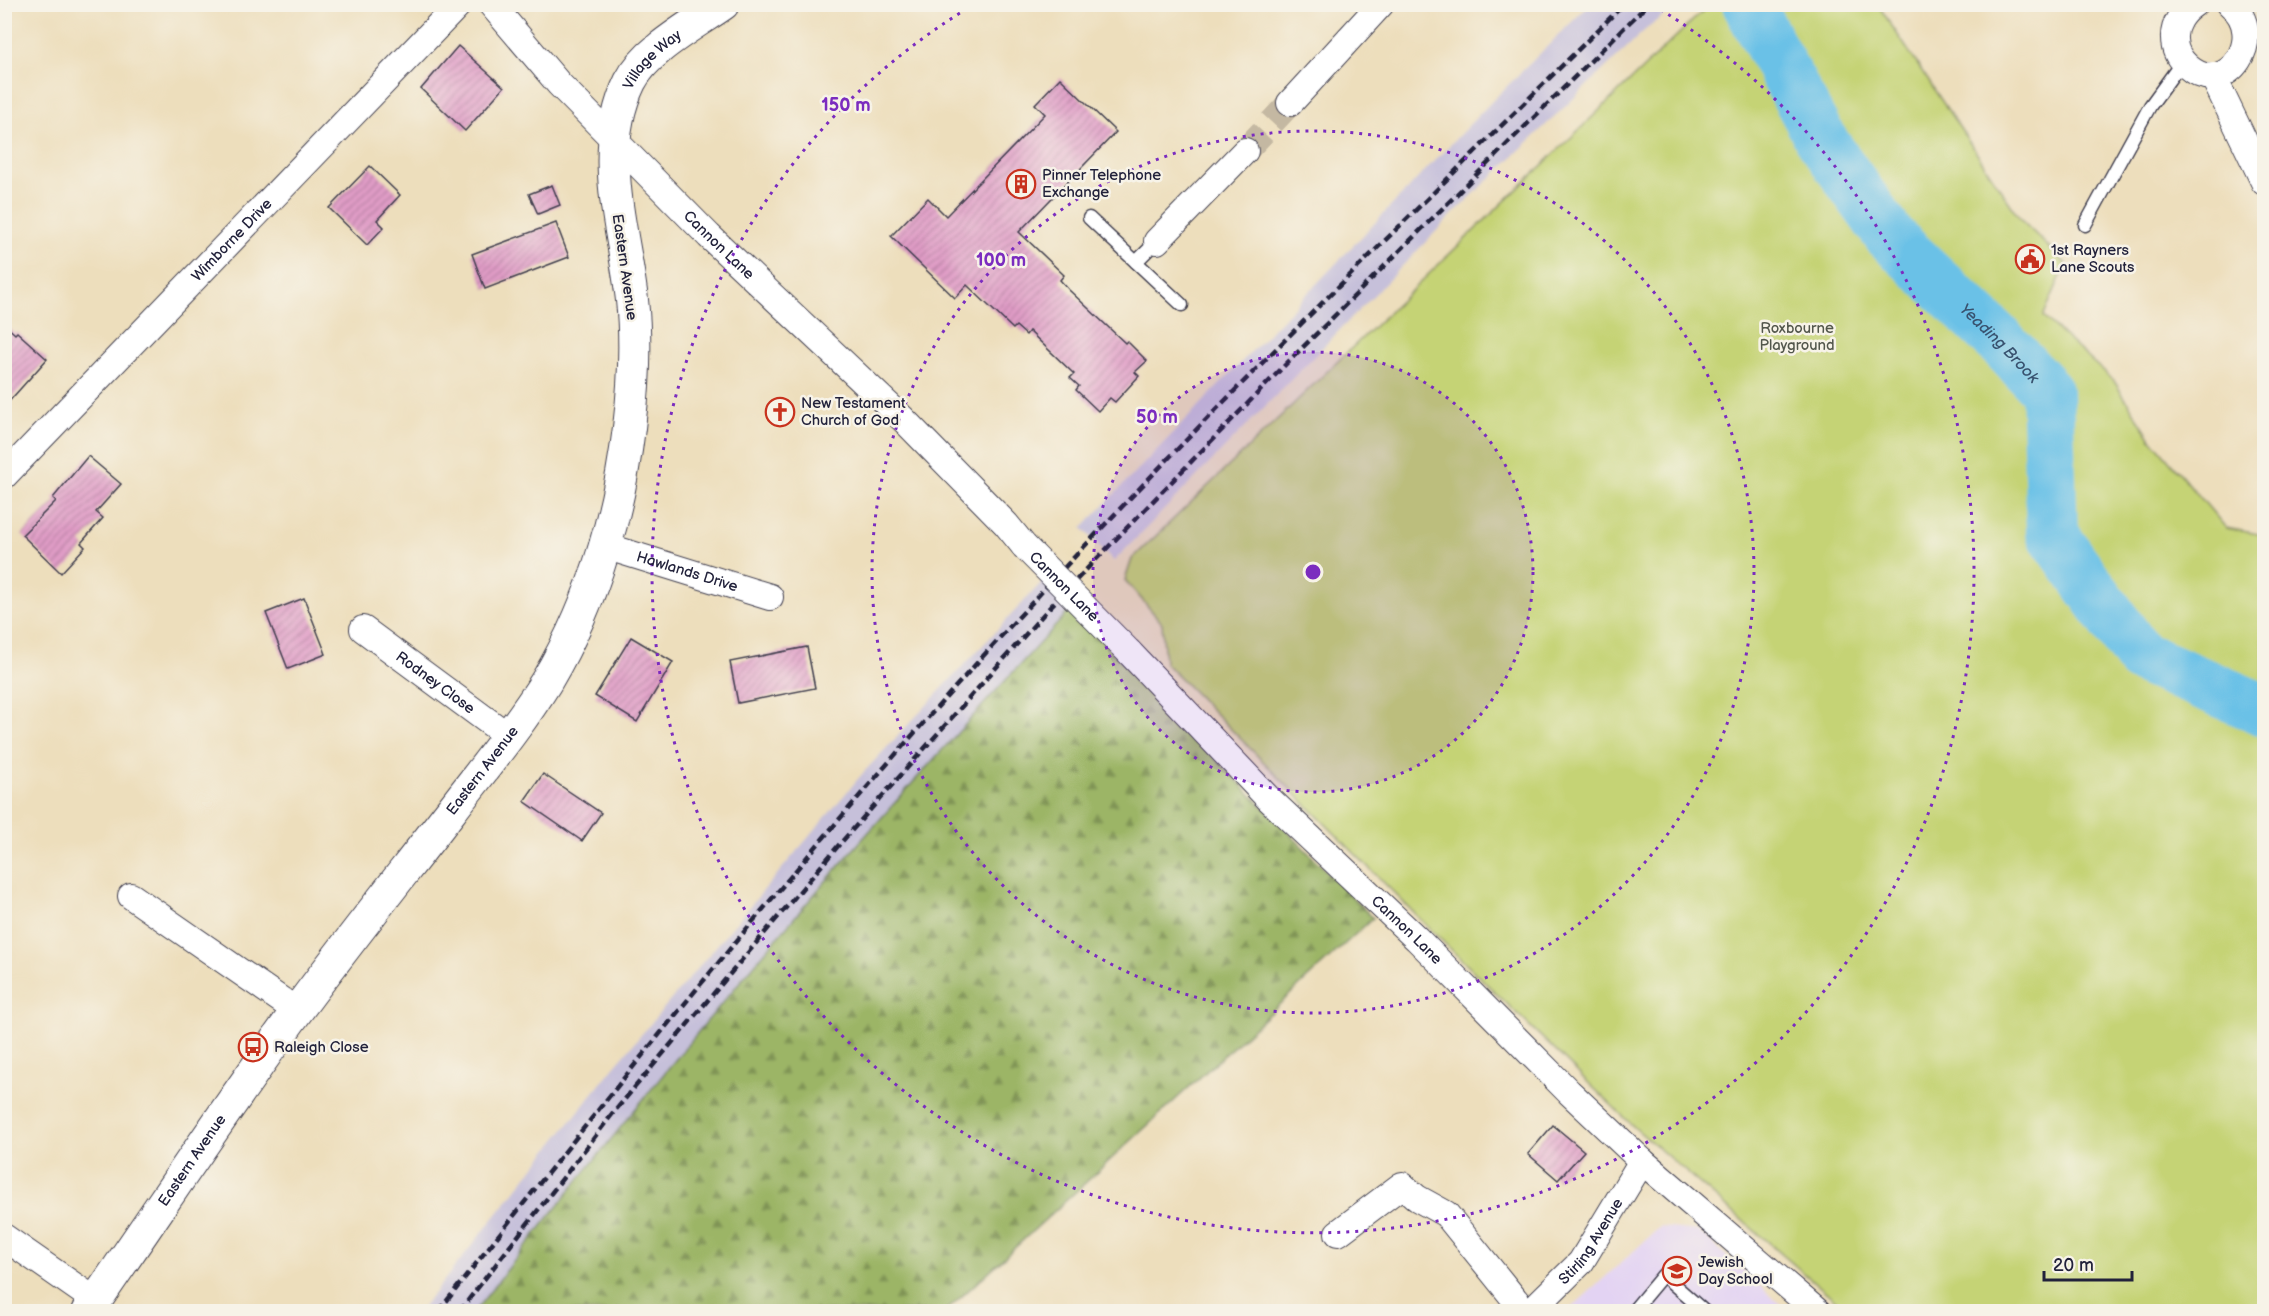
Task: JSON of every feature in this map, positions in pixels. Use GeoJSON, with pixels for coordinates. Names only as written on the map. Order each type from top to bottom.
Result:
{"type":"FeatureCollection","features":[{"type":"Feature","properties":{"kind":"street","name":"Wimborne Drive"},"geometry":{"type":"LineString","coordinates":[[4,476],[459,4]]}},
{"type":"Feature","properties":{"kind":"street","name":"Cannon Lane"},"geometry":{"type":"LineString","coordinates":[[491,4],[560,84],[710,236],[903,419],[1268,798],[1417,939],[1569,1092],[1642,1161],[1817,1311]]}},
{"type":"Feature","properties":{"kind":"street","name":"Village Way"},"geometry":{"type":"LineString","coordinates":[[615,138],[630,82],[649,57],[723,4]]}},
{"type":"Feature","properties":{"kind":"street"},"geometry":{"type":"LineString","coordinates":[[1290,103],[1381,4]]}},
{"type":"Feature","properties":{"kind":"street"},"geometry":{"type":"LineString","coordinates":[[2185,7],[2174,30],[2174,42],[2182,62],[2191,70],[2213,76],[2224,74],[2236,67],[2257,46],[2247,21],[2230,4]]}},
{"type":"Feature","properties":{"kind":"street"},"geometry":{"type":"LineString","coordinates":[[2213,76],[2265,182]]}},
{"type":"Feature","properties":{"kind":"street","name":"Eastern Avenue"},"geometry":{"type":"LineString","coordinates":[[92,1306],[297,1011],[508,736],[545,684],[570,639],[590,592],[605,546],[623,464],[634,357],[632,301],[615,200],[615,138]]}},
{"type":"Feature","properties":{"kind":"street"},"geometry":{"type":"LineString","coordinates":[[1157,241],[1245,151]]}},
{"type":"Feature","properties":{"kind":"street","name":"Hawlands Drive"},"geometry":{"type":"LineString","coordinates":[[605,546],[770,597]]}},
{"type":"Feature","properties":{"kind":"street","name":"Rodney Close"},"geometry":{"type":"LineString","coordinates":[[363,629],[508,736]]}},
{"type":"Feature","properties":{"kind":"street"},"geometry":{"type":"LineString","coordinates":[[131,896],[297,1011]]}},
{"type":"Feature","properties":{"kind":"street","name":"Stirling Avenue"},"geometry":{"type":"LineString","coordinates":[[1530,1311],[1581,1262],[1642,1161]]}},
{"type":"Feature","properties":{"kind":"street"},"geometry":{"type":"LineString","coordinates":[[1338,1233],[1402,1185],[1417,1198],[1446,1214],[1525,1311]]}},
{"type":"Feature","properties":{"kind":"street"},"geometry":{"type":"LineString","coordinates":[[4,1237],[92,1306]]}},
{"type":"Feature","properties":{"kind":"lane"},"geometry":{"type":"LineString","coordinates":[[2085,225],[2150,106],[2182,62]]}},
{"type":"Feature","properties":{"kind":"lane"},"geometry":{"type":"LineString","coordinates":[[1089,218],[1182,305]]}},
{"type":"Feature","properties":{"kind":"lane"},"geometry":{"type":"LineString","coordinates":[[1136,262],[1157,241]]}},
{"type":"Feature","properties":{"kind":"lane"},"geometry":{"type":"LineString","coordinates":[[1632,1311],[1663,1275],[1705,1311]]}},
{"type":"Feature","properties":{"kind":"shaded area"},"geometry":{"type":"Polygon","coordinates":[[[1589,5],[1676,5],[1644,31],[1455,212],[1114,561],[1082,528],[1494,99],[1589,5]]]}},
{"type":"Feature","properties":{"kind":"shaded area"},"geometry":{"type":"Polygon","coordinates":[[[1044,580],[1071,609],[832,874],[726,999],[474,1311],[419,1312],[613,1068],[863,773],[1044,580]]]}},
{"type":"Feature","properties":{"kind":"shaded area","name":"Jewish Day School"},"geometry":{"type":"Polygon","coordinates":[[[1660,1227],[1698,1231],[1788,1311],[1567,1312],[1660,1227]]]}},
{"type":"Feature","properties":{"kind":"green space","name":"Roxbourne Playground"},"geometry":{"type":"Polygon","coordinates":[[[1710,4],[1878,5],[2021,220],[2066,264],[2043,317],[2114,381],[2152,440],[2226,528],[2264,535],[2264,1311],[1848,1311],[1635,1128],[1435,934],[1165,663],[1162,623],[1125,580],[1132,559],[1710,4]]]}},
{"type":"Feature","properties":{"kind":"green space"},"geometry":{"type":"Polygon","coordinates":[[[1071,609],[1373,918],[946,1311],[474,1312],[650,1090],[740,981],[861,840],[1071,609]]]}},
{"type":"Feature","properties":{"kind":"building"},"geometry":{"type":"Polygon","coordinates":[[[458,46],[504,87],[465,131],[421,89],[458,46]]]}},
{"type":"Feature","properties":{"kind":"building"},"geometry":{"type":"Polygon","coordinates":[[[1060,78],[1116,132],[1019,232],[1064,275],[1060,280],[1069,290],[1147,361],[1135,372],[1139,376],[1115,402],[1110,398],[1098,411],[1076,390],[1079,386],[1070,378],[1074,374],[1029,331],[1026,335],[1016,326],[1013,329],[967,285],[955,298],[891,236],[928,198],[946,216],[1045,114],[1035,104],[1060,78]]]}},
{"type":"Feature","properties":{"kind":"building"},"geometry":{"type":"Polygon","coordinates":[[[370,166],[400,195],[377,220],[384,227],[367,245],[329,208],[370,166]]]}},
{"type":"Feature","properties":{"kind":"building"},"geometry":{"type":"Polygon","coordinates":[[[552,185],[560,205],[538,214],[529,194],[552,185]]]}},
{"type":"Feature","properties":{"kind":"building"},"geometry":{"type":"Polygon","coordinates":[[[556,223],[569,257],[485,289],[472,254],[556,223]]]}},
{"type":"Feature","properties":{"kind":"building"},"geometry":{"type":"Polygon","coordinates":[[[4,324],[15,334],[17,332],[47,359],[4,407],[4,324]]]}},
{"type":"Feature","properties":{"kind":"building"},"geometry":{"type":"Polygon","coordinates":[[[88,456],[121,484],[96,512],[103,518],[81,543],[85,547],[61,573],[22,535],[56,501],[53,498],[88,456]]]}},
{"type":"Feature","properties":{"kind":"building"},"geometry":{"type":"Polygon","coordinates":[[[304,598],[326,654],[288,669],[266,613],[304,598]]]}},
{"type":"Feature","properties":{"kind":"building"},"geometry":{"type":"Polygon","coordinates":[[[631,637],[673,662],[637,722],[595,696],[631,637]]]}},
{"type":"Feature","properties":{"kind":"building"},"geometry":{"type":"Polygon","coordinates":[[[807,647],[815,688],[738,703],[730,662],[807,647]]]}},
{"type":"Feature","properties":{"kind":"building"},"geometry":{"type":"Polygon","coordinates":[[[543,774],[601,813],[582,841],[524,801],[543,774]]]}},
{"type":"Feature","properties":{"kind":"building"},"geometry":{"type":"Polygon","coordinates":[[[1553,1125],[1584,1151],[1558,1180],[1528,1154],[1553,1125]]]}},
{"type":"Feature","properties":{"kind":"waterway","name":"Yeading Brook"},"geometry":{"type":"LineString","coordinates":[[1748,4],[1820,138],[1890,237],[2002,343],[2047,391],[2052,533],[2140,657],[2264,710]]}},
{"type":"Feature","properties":{"kind":"tunnel"},"geometry":{"type":"LineString","coordinates":[[1245,151],[1290,103]]}},
{"type":"Feature","properties":{"kind":"railway"},"geometry":{"type":"LineString","coordinates":[[438,1312],[758,915],[841,817],[1010,626],[1227,399],[1624,4]]}},
{"type":"Feature","properties":{"kind":"railway"},"geometry":{"type":"LineString","coordinates":[[459,1312],[614,1112],[838,846],[1049,608],[1286,364],[1648,4]]}},
{"type":"Feature","properties":{"kind":"place","name":"Pinner Telephone Exchange"},"geometry":{"type":"Point","coordinates":[1021,184]}},
{"type":"Feature","properties":{"kind":"place","name":"1st Rayners Lane Scouts"},"geometry":{"type":"Point","coordinates":[2030,259]}},
{"type":"Feature","properties":{"kind":"place","name":"New Testament Church of God"},"geometry":{"type":"Point","coordinates":[780,412]}},
{"type":"Feature","properties":{"kind":"place","name":"Raleigh Close"},"geometry":{"type":"Point","coordinates":[253,1047]}},
{"type":"Feature","properties":{"kind":"place","name":"Jewish Day School"},"geometry":{"type":"Point","coordinates":[1677,1271]}}]}
